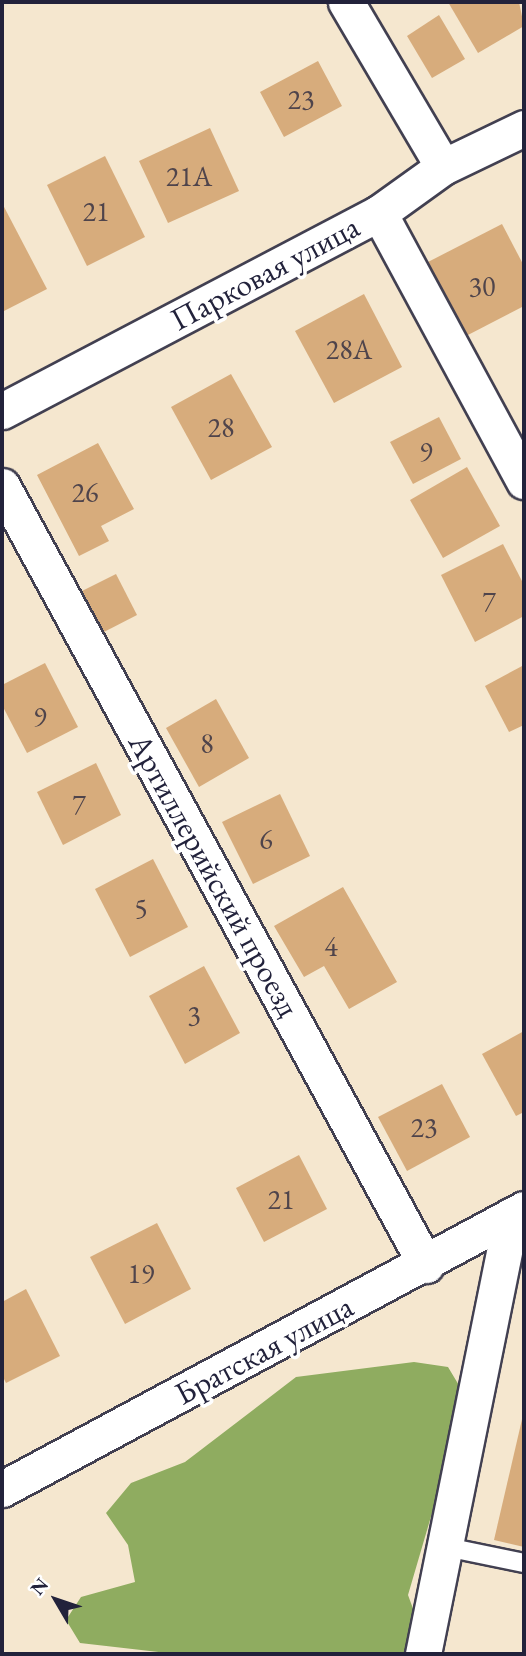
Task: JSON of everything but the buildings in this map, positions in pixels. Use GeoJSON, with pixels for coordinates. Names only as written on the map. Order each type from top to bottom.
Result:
{"type":"FeatureCollection","features":[{"type":"Feature","properties":{"kind":"street"},"geometry":{"type":"LineString","coordinates":[[345,2],[443,167]]}},
{"type":"Feature","properties":{"kind":"street","name":"Парковая улица"},"geometry":{"type":"LineString","coordinates":[[2,411],[379,213],[443,167],[524,128]]}},
{"type":"Feature","properties":{"kind":"street"},"geometry":{"type":"LineString","coordinates":[[379,213],[524,481]]}},
{"type":"Feature","properties":{"kind":"street","name":"Артиллерийский проезд"},"geometry":{"type":"LineString","coordinates":[[2,486],[426,1265]]}},
{"type":"Feature","properties":{"kind":"street"},"geometry":{"type":"LineString","coordinates":[[422,1654],[518,1212]]}},
{"type":"Feature","properties":{"kind":"street","name":"Братская улица"},"geometry":{"type":"LineString","coordinates":[[2,1489],[426,1265],[518,1212]]}},
{"type":"Feature","properties":{"kind":"lane"},"geometry":{"type":"LineString","coordinates":[[446,1547],[524,1563]]}},
{"type":"Feature","properties":{"kind":"green space"},"geometry":{"type":"Polygon","coordinates":[[[414,1362],[448,1367],[466,1397],[408,1595],[419,1625],[411,1654],[176,1654],[80,1643],[66,1620],[81,1597],[135,1582],[128,1545],[106,1513],[131,1483],[185,1462],[296,1377],[414,1362]]]}}]}
